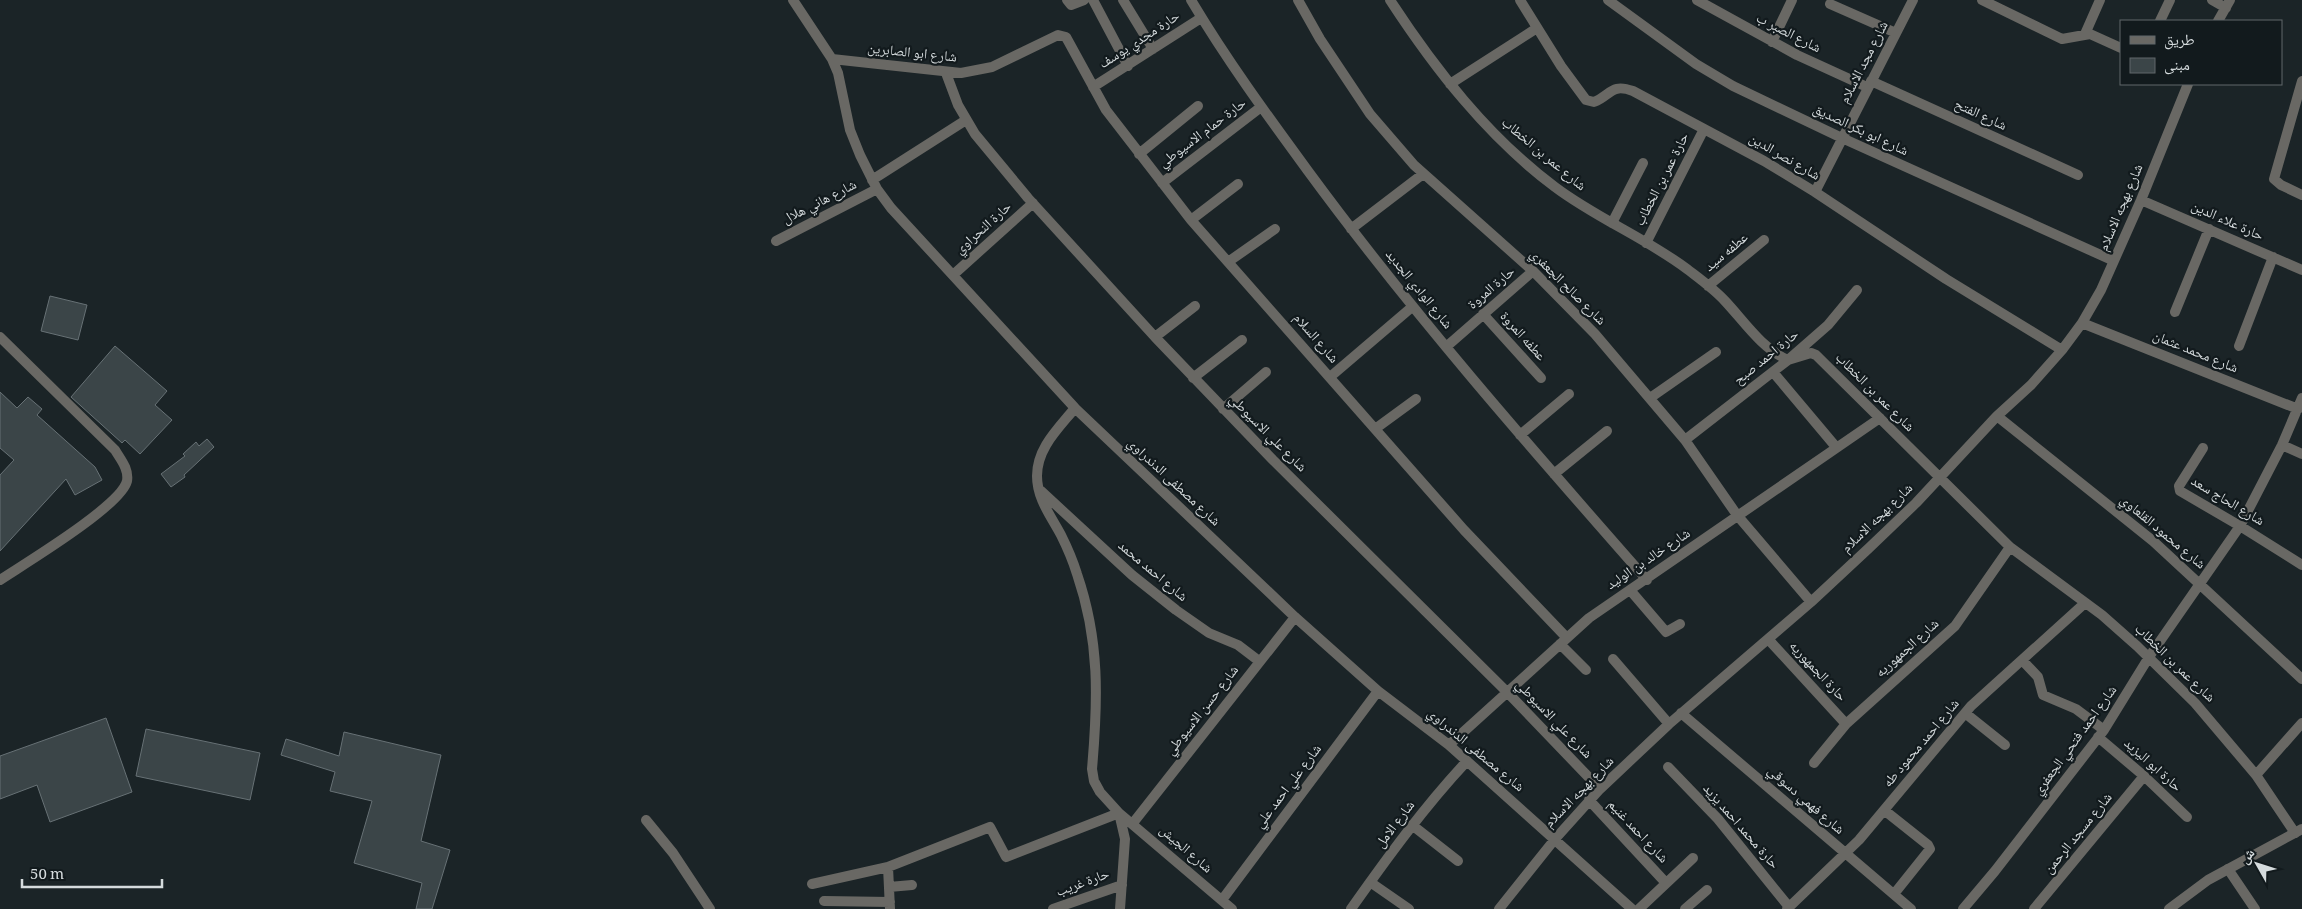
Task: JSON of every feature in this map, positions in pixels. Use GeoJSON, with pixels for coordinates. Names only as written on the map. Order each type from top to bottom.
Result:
{"type":"FeatureCollection","features":[{"type":"Feature","properties":{"kind":"street","name":"شارع مصطفى الدندراوي"},"geometry":{"type":"LineString","coordinates":[[793,0],[832,59],[838,73],[850,130],[874,185],[891,208],[1075,408],[1295,617],[1378,691],[1449,745],[1632,909]]}},
{"type":"Feature","properties":{"kind":"street"},"geometry":{"type":"LineString","coordinates":[[1067,0],[1071,5],[1084,0]]}},
{"type":"Feature","properties":{"kind":"street"},"geometry":{"type":"LineString","coordinates":[[1093,0],[1128,66]]}},
{"type":"Feature","properties":{"kind":"street"},"geometry":{"type":"LineString","coordinates":[[1122,0],[1153,49]]}},
{"type":"Feature","properties":{"kind":"street","name":"شارع الوادي الجديد"},"geometry":{"type":"LineString","coordinates":[[1190,0],[1261,107],[1412,307],[1520,435],[1647,580]]}},
{"type":"Feature","properties":{"kind":"street","name":"شارع صالح الجعفري"},"geometry":{"type":"LineString","coordinates":[[1298,0],[1320,39],[1370,114],[1423,174],[1533,271],[1595,334],[1685,440],[1738,515],[1811,602]]}},
{"type":"Feature","properties":{"kind":"street","name":"شارع عمر بن الخطاب"},"geometry":{"type":"LineString","coordinates":[[1390,0],[1415,39],[1450,84],[1472,110],[1524,161],[1554,186],[1686,268],[1723,298],[1769,349],[1788,360],[1811,353],[1816,355],[2010,548],[2085,603],[2148,657],[2195,703],[2256,775],[2298,831]]}},
{"type":"Feature","properties":{"kind":"street","name":"شارع نصر الدين"},"geometry":{"type":"LineString","coordinates":[[1520,0],[1561,66],[1586,100],[1594,102],[1610,90],[1626,88],[1704,129],[1815,192],[1946,279],[2062,350]]}},
{"type":"Feature","properties":{"kind":"street","name":"شارع ابو بكر الصديق"},"geometry":{"type":"LineString","coordinates":[[1608,0],[1696,64],[1726,82],[1842,138],[2114,261]]}},
{"type":"Feature","properties":{"kind":"street","name":"شارع الصبر ب"},"geometry":{"type":"LineString","coordinates":[[1698,0],[1772,42],[1869,84]]}},
{"type":"Feature","properties":{"kind":"street"},"geometry":{"type":"LineString","coordinates":[[1772,42],[1792,0]]}},
{"type":"Feature","properties":{"kind":"street","name":"شارع مجد الاسلام"},"geometry":{"type":"LineString","coordinates":[[1815,192],[1914,0]]}},
{"type":"Feature","properties":{"kind":"street"},"geometry":{"type":"LineString","coordinates":[[1982,0],[2062,38],[2085,34],[2095,36],[2120,48]]}},
{"type":"Feature","properties":{"kind":"street"},"geometry":{"type":"LineString","coordinates":[[2085,34],[2100,0]]}},
{"type":"Feature","properties":{"kind":"street"},"geometry":{"type":"LineString","coordinates":[[2160,20],[2170,0]]}},
{"type":"Feature","properties":{"kind":"street"},"geometry":{"type":"LineString","coordinates":[[2212,0],[2228,4],[2219,20]]}},
{"type":"Feature","properties":{"kind":"street"},"geometry":{"type":"LineString","coordinates":[[1830,4],[1896,33]]}},
{"type":"Feature","properties":{"kind":"street","name":"حارة مجدي يوسف"},"geometry":{"type":"LineString","coordinates":[[1093,88],[1201,18]]}},
{"type":"Feature","properties":{"kind":"street"},"geometry":{"type":"LineString","coordinates":[[1450,84],[1537,28]]}},
{"type":"Feature","properties":{"kind":"street","name":"شارع ابو الصابرين"},"geometry":{"type":"LineString","coordinates":[[832,59],[946,73],[977,71],[992,67],[1058,35],[1062,35],[1068,40]]}},
{"type":"Feature","properties":{"kind":"street","name":"شارع السلام"},"geometry":{"type":"LineString","coordinates":[[1068,40],[1106,110],[1192,220],[1563,640],[1586,670]]}},
{"type":"Feature","properties":{"kind":"street","name":"شارع علي الاسيوطي"},"geometry":{"type":"LineString","coordinates":[[946,73],[966,120],[975,134],[1033,203],[1155,337],[1223,409],[1507,692],[1600,789]]}},
{"type":"Feature","properties":{"kind":"street"},"geometry":{"type":"LineString","coordinates":[[2302,81],[2274,174],[2277,183],[2302,195]]}},
{"type":"Feature","properties":{"kind":"street","name":"شارع الفتح"},"geometry":{"type":"LineString","coordinates":[[1869,84],[2078,175]]}},
{"type":"Feature","properties":{"kind":"street","name":"شارع بهجه الاسلام"},"geometry":{"type":"LineString","coordinates":[[1499,909],[1554,838],[1600,789],[1668,724],[1811,602],[1869,548],[1939,478],[1997,416],[2031,385],[2062,350],[2082,323],[2101,290],[2141,200],[2188,85]]}},
{"type":"Feature","properties":{"kind":"street"},"geometry":{"type":"LineString","coordinates":[[1139,154],[1198,106]]}},
{"type":"Feature","properties":{"kind":"street","name":"حارة حمام الاسيوطي"},"geometry":{"type":"LineString","coordinates":[[1162,183],[1261,107]]}},
{"type":"Feature","properties":{"kind":"street","name":"شارع هاني هلال"},"geometry":{"type":"LineString","coordinates":[[776,241],[874,185],[966,120]]}},
{"type":"Feature","properties":{"kind":"street","name":"حارة عمر بن الخطاب"},"geometry":{"type":"LineString","coordinates":[[1646,243],[1704,129]]}},
{"type":"Feature","properties":{"kind":"street"},"geometry":{"type":"LineString","coordinates":[[1612,223],[1643,163]]}},
{"type":"Feature","properties":{"kind":"street"},"geometry":{"type":"LineString","coordinates":[[1351,228],[1423,174]]}},
{"type":"Feature","properties":{"kind":"street"},"geometry":{"type":"LineString","coordinates":[[1192,220],[1238,184]]}},
{"type":"Feature","properties":{"kind":"street","name":"حارة علاء الدين"},"geometry":{"type":"LineString","coordinates":[[2141,200],[2302,270]]}},
{"type":"Feature","properties":{"kind":"street","name":"حارة النحراوي"},"geometry":{"type":"LineString","coordinates":[[953,275],[1033,203]]}},
{"type":"Feature","properties":{"kind":"street"},"geometry":{"type":"LineString","coordinates":[[2175,312],[2209,228]]}},
{"type":"Feature","properties":{"kind":"street"},"geometry":{"type":"LineString","coordinates":[[1228,262],[1275,229]]}},
{"type":"Feature","properties":{"kind":"street","name":"عطفه سيد"},"geometry":{"type":"LineString","coordinates":[[1708,286],[1764,240]]}},
{"type":"Feature","properties":{"kind":"street"},"geometry":{"type":"LineString","coordinates":[[2239,346],[2273,257]]}},
{"type":"Feature","properties":{"kind":"street","name":"حارة المروة"},"geometry":{"type":"LineString","coordinates":[[1446,346],[1533,271]]}},
{"type":"Feature","properties":{"kind":"street","name":"حارة احمد صبح"},"geometry":{"type":"LineString","coordinates":[[1685,440],[1788,360],[1828,325],[1857,290]]}},
{"type":"Feature","properties":{"kind":"street"},"geometry":{"type":"LineString","coordinates":[[1155,337],[1195,306]]}},
{"type":"Feature","properties":{"kind":"street"},"geometry":{"type":"LineString","coordinates":[[1330,378],[1412,307]]}},
{"type":"Feature","properties":{"kind":"street","name":"عطفه المروة"},"geometry":{"type":"LineString","coordinates":[[1483,314],[1541,378]]}},
{"type":"Feature","properties":{"kind":"street","name":"شارع محمد عثمان"},"geometry":{"type":"LineString","coordinates":[[2082,323],[2298,409]]}},
{"type":"Feature","properties":{"kind":"street"},"geometry":{"type":"LineString","coordinates":[[0,337],[115,450],[127,468],[127,482],[113,501],[75,530],[0,580]]}},
{"type":"Feature","properties":{"kind":"street"},"geometry":{"type":"LineString","coordinates":[[1193,378],[1242,340]]}},
{"type":"Feature","properties":{"kind":"street"},"geometry":{"type":"LineString","coordinates":[[1650,398],[1716,352]]}},
{"type":"Feature","properties":{"kind":"street"},"geometry":{"type":"LineString","coordinates":[[1223,409],[1266,372]]}},
{"type":"Feature","properties":{"kind":"street"},"geometry":{"type":"LineString","coordinates":[[1773,372],[1836,448]]}},
{"type":"Feature","properties":{"kind":"street"},"geometry":{"type":"LineString","coordinates":[[1520,435],[1569,394]]}},
{"type":"Feature","properties":{"kind":"street","name":"شارع احمد فتحي الجعفري"},"geometry":{"type":"LineString","coordinates":[[1962,909],[1995,871],[2101,734],[2148,657],[2240,526],[2282,445],[2302,398]]}},
{"type":"Feature","properties":{"kind":"street"},"geometry":{"type":"LineString","coordinates":[[1375,429],[1416,399]]}},
{"type":"Feature","properties":{"kind":"street"},"geometry":{"type":"LineString","coordinates":[[1038,489],[1038,463],[1042,451],[1049,438],[1075,408]]}},
{"type":"Feature","properties":{"kind":"street","name":"شارع محمود القلعاوي"},"geometry":{"type":"LineString","coordinates":[[1997,416],[2153,541],[2302,678]]}},
{"type":"Feature","properties":{"kind":"street","name":"شارع خالد بن الوليد"},"geometry":{"type":"LineString","coordinates":[[1449,745],[1589,618],[1647,580],[1880,418]]}},
{"type":"Feature","properties":{"kind":"street"},"geometry":{"type":"LineString","coordinates":[[1554,474],[1606,431]]}},
{"type":"Feature","properties":{"kind":"street"},"geometry":{"type":"LineString","coordinates":[[2282,445],[2302,454]]}},
{"type":"Feature","properties":{"kind":"street","name":"شارع الحاج سعد"},"geometry":{"type":"LineString","coordinates":[[2203,448],[2178,489],[2302,565]]}},
{"type":"Feature","properties":{"kind":"street","name":"شارع احمد محمد"},"geometry":{"type":"LineString","coordinates":[[1038,489],[1132,575],[1176,610],[1209,633],[1238,645],[1259,661]]}},
{"type":"Feature","properties":{"kind":"street","name":"شارع الجيش"},"geometry":{"type":"LineString","coordinates":[[1038,489],[1077,572],[1088,610],[1096,649],[1098,689],[1092,769],[1094,782],[1100,792],[1119,813],[1232,909]]}},
{"type":"Feature","properties":{"kind":"street","name":"شارع الجمهوريه"},"geometry":{"type":"LineString","coordinates":[[1814,763],[1846,724],[1955,626],[2010,548]]}},
{"type":"Feature","properties":{"kind":"street"},"geometry":{"type":"LineString","coordinates":[[1630,590],[1666,632],[1680,624]]}},
{"type":"Feature","properties":{"kind":"street","name":"شارع احمد محمود طه"},"geometry":{"type":"LineString","coordinates":[[1788,908],[1846,854],[1965,713],[2001,676],[2022,660],[2085,603]]}},
{"type":"Feature","properties":{"kind":"street","name":"شارع حسن الاسيوطي"},"geometry":{"type":"LineString","coordinates":[[1133,823],[1295,617]]}},
{"type":"Feature","properties":{"kind":"street","name":"حارة الجمهوريه"},"geometry":{"type":"LineString","coordinates":[[1768,639],[1846,724]]}},
{"type":"Feature","properties":{"kind":"street"},"geometry":{"type":"LineString","coordinates":[[1613,659],[1668,724]]}},
{"type":"Feature","properties":{"kind":"street","name":"حارة ابو اليزيد"},"geometry":{"type":"LineString","coordinates":[[2022,660],[2038,678],[2043,695],[2076,710],[2187,817]]}},
{"type":"Feature","properties":{"kind":"street","name":"شارع علي احمد علي"},"geometry":{"type":"LineString","coordinates":[[1222,900],[1378,691]]}},
{"type":"Feature","properties":{"kind":"street","name":"شارع فهمي دسوقي"},"geometry":{"type":"LineString","coordinates":[[1681,713],[1911,909]]}},
{"type":"Feature","properties":{"kind":"street"},"geometry":{"type":"LineString","coordinates":[[1965,713],[2006,744]]}},
{"type":"Feature","properties":{"kind":"street"},"geometry":{"type":"LineString","coordinates":[[2256,775],[2302,723]]}},
{"type":"Feature","properties":{"kind":"street","name":"شارع الامل"},"geometry":{"type":"LineString","coordinates":[[1351,909],[1412,825],[1443,786],[1467,761]]}},
{"type":"Feature","properties":{"kind":"street","name":"حارة محمد احمد يزيد"},"geometry":{"type":"LineString","coordinates":[[1668,767],[1718,819],[1788,908]]}},
{"type":"Feature","properties":{"kind":"street","name":"شارع مسجد الرحمن"},"geometry":{"type":"LineString","coordinates":[[2034,909],[2144,776]]}},
{"type":"Feature","properties":{"kind":"street","name":"شارع احمد غنيم"},"geometry":{"type":"LineString","coordinates":[[1589,800],[1666,883]]}},
{"type":"Feature","properties":{"kind":"street"},"geometry":{"type":"LineString","coordinates":[[1884,810],[1928,845],[1930,849],[1894,894]]}},
{"type":"Feature","properties":{"kind":"street"},"geometry":{"type":"LineString","coordinates":[[812,884],[888,867],[990,827],[1006,857],[1119,813],[1125,840],[1120,909]]}},
{"type":"Feature","properties":{"kind":"street"},"geometry":{"type":"LineString","coordinates":[[646,820],[673,853],[710,909]]}},
{"type":"Feature","properties":{"kind":"street"},"geometry":{"type":"LineString","coordinates":[[1412,825],[1458,861]]}},
{"type":"Feature","properties":{"kind":"street"},"geometry":{"type":"LineString","coordinates":[[2169,909],[2189,892],[2298,831]]}},
{"type":"Feature","properties":{"kind":"street"},"geometry":{"type":"LineString","coordinates":[[1639,909],[1693,858]]}},
{"type":"Feature","properties":{"kind":"street"},"geometry":{"type":"LineString","coordinates":[[824,901],[890,905],[888,867]]}},
{"type":"Feature","properties":{"kind":"street"},"geometry":{"type":"LineString","coordinates":[[2228,869],[2255,909]]}},
{"type":"Feature","properties":{"kind":"street"},"geometry":{"type":"LineString","coordinates":[[1370,882],[1409,909]]}},
{"type":"Feature","properties":{"kind":"street"},"geometry":{"type":"LineString","coordinates":[[889,887],[912,884]]}},
{"type":"Feature","properties":{"kind":"street","name":"حارة غريب"},"geometry":{"type":"LineString","coordinates":[[1060,908],[1122,885]]}},
{"type":"Feature","properties":{"kind":"street"},"geometry":{"type":"LineString","coordinates":[[1685,909],[1707,890]]}},
{"type":"Feature","properties":{"kind":"building"},"geometry":{"type":"Polygon","coordinates":[[[50,296],[87,305],[78,340],[41,331],[50,296]]]}},
{"type":"Feature","properties":{"kind":"building"},"geometry":{"type":"Polygon","coordinates":[[[115,346],[167,391],[155,405],[172,420],[140,454],[125,440],[122,443],[71,397],[115,346]]]}},
{"type":"Feature","properties":{"kind":"building"},"geometry":{"type":"Polygon","coordinates":[[[0,392],[17,408],[28,397],[42,409],[37,415],[95,467],[102,480],[75,495],[66,479],[0,551],[0,475],[14,460],[0,448],[0,392]]]}},
{"type":"Feature","properties":{"kind":"building"},"geometry":{"type":"Polygon","coordinates":[[[207,439],[214,447],[184,475],[185,477],[171,487],[161,474],[185,456],[183,454],[196,442],[199,446],[207,439]]]}},
{"type":"Feature","properties":{"kind":"building"},"geometry":{"type":"Polygon","coordinates":[[[106,718],[132,792],[50,822],[37,785],[0,799],[0,756],[106,718]]]}},
{"type":"Feature","properties":{"kind":"building"},"geometry":{"type":"Polygon","coordinates":[[[146,729],[260,753],[250,800],[136,776],[146,729]]]}},
{"type":"Feature","properties":{"kind":"building"},"geometry":{"type":"Polygon","coordinates":[[[344,732],[441,755],[421,841],[450,850],[432,909],[416,909],[422,883],[354,863],[372,801],[330,791],[335,772],[281,755],[286,739],[339,756],[344,732]]]}}]}
